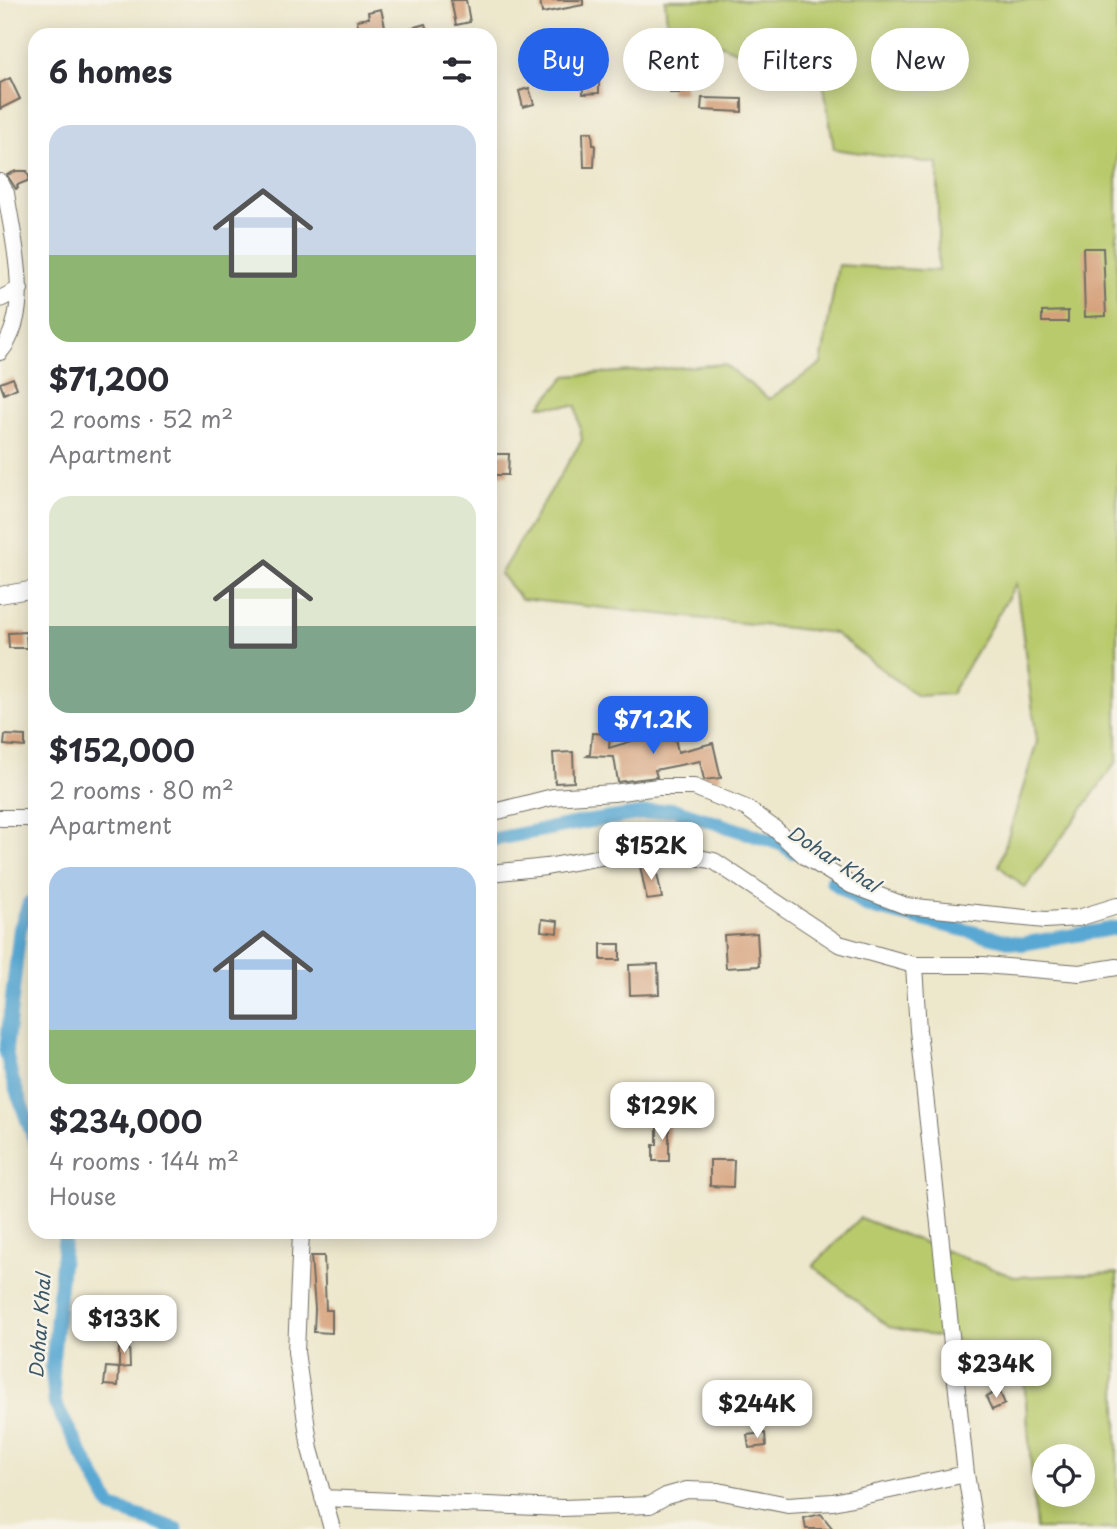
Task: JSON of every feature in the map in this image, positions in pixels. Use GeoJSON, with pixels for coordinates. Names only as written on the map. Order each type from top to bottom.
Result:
{"type":"FeatureCollection","features":[{"type":"Feature","properties":{"kind":"street"},"geometry":{"type":"LineString","coordinates":[[0,182],[6,193],[20,289],[15,328],[0,352]]}},
{"type":"Feature","properties":{"kind":"street"},"geometry":{"type":"LineString","coordinates":[[0,299],[20,289]]}},
{"type":"Feature","properties":{"kind":"street"},"geometry":{"type":"LineString","coordinates":[[0,595],[28,590]]}},
{"type":"Feature","properties":{"kind":"street"},"geometry":{"type":"LineString","coordinates":[[497,811],[553,797],[658,787],[694,788],[746,808],[806,857],[851,885],[906,906],[1045,920],[1078,918],[1117,906]]}},
{"type":"Feature","properties":{"kind":"street"},"geometry":{"type":"LineString","coordinates":[[0,818],[28,818]]}},
{"type":"Feature","properties":{"kind":"street"},"geometry":{"type":"LineString","coordinates":[[497,872],[546,867],[651,848],[714,861],[839,944],[914,965],[983,965],[1080,973],[1117,967]]}},
{"type":"Feature","properties":{"kind":"street"},"geometry":{"type":"LineString","coordinates":[[914,965],[918,1030],[966,1474],[975,1529]]}},
{"type":"Feature","properties":{"kind":"street"},"geometry":{"type":"LineString","coordinates":[[301,1239],[296,1352],[310,1449],[332,1529]]}},
{"type":"Feature","properties":{"kind":"street"},"geometry":{"type":"LineString","coordinates":[[323,1498],[562,1508],[650,1504],[687,1490],[718,1491],[788,1505],[833,1502],[966,1474]]}},
{"type":"Feature","properties":{"kind":"green space"},"geometry":{"type":"Polygon","coordinates":[[[665,0],[1117,0],[1117,761],[1025,888],[999,866],[1037,742],[1016,584],[951,694],[917,696],[834,633],[521,599],[500,574],[582,440],[576,406],[540,406],[566,376],[724,364],[769,399],[821,364],[838,265],[938,271],[938,164],[834,149],[825,91],[857,91],[857,28],[738,28],[738,51],[724,46],[724,28],[679,28],[667,23],[665,0]]]}},
{"type":"Feature","properties":{"kind":"green space"},"geometry":{"type":"Polygon","coordinates":[[[860,1218],[1014,1277],[1117,1273],[1117,1529],[1036,1529],[1034,1507],[1095,1507],[1095,1444],[1032,1444],[1032,1479],[1022,1353],[889,1327],[813,1266],[860,1218]]]}},
{"type":"Feature","properties":{"kind":"building"},"geometry":{"type":"Polygon","coordinates":[[[451,0],[466,0],[470,22],[456,25],[451,0]]]}},
{"type":"Feature","properties":{"kind":"building"},"geometry":{"type":"Polygon","coordinates":[[[540,0],[583,0],[583,5],[542,13],[540,0]]]}},
{"type":"Feature","properties":{"kind":"building"},"geometry":{"type":"Polygon","coordinates":[[[381,9],[385,28],[359,28],[357,20],[369,18],[368,12],[381,9]]]}},
{"type":"Feature","properties":{"kind":"building"},"geometry":{"type":"Polygon","coordinates":[[[425,24],[426,28],[411,28],[425,24]]]}},
{"type":"Feature","properties":{"kind":"building"},"geometry":{"type":"Polygon","coordinates":[[[10,78],[20,99],[0,109],[0,83],[10,78]]]}},
{"type":"Feature","properties":{"kind":"building"},"geometry":{"type":"Polygon","coordinates":[[[519,91],[530,91],[534,104],[523,107],[519,91]]]}},
{"type":"Feature","properties":{"kind":"building"},"geometry":{"type":"Polygon","coordinates":[[[583,91],[599,91],[599,93],[583,94],[583,91]]]}},
{"type":"Feature","properties":{"kind":"building"},"geometry":{"type":"Polygon","coordinates":[[[702,98],[742,99],[742,112],[701,110],[702,98]]]}},
{"type":"Feature","properties":{"kind":"building"},"geometry":{"type":"Polygon","coordinates":[[[583,132],[592,132],[595,145],[594,167],[584,167],[583,132]]]}},
{"type":"Feature","properties":{"kind":"building"},"geometry":{"type":"Polygon","coordinates":[[[16,171],[27,171],[28,181],[17,185],[16,189],[7,175],[16,171]]]}},
{"type":"Feature","properties":{"kind":"building"},"geometry":{"type":"Polygon","coordinates":[[[1083,248],[1103,248],[1106,316],[1085,317],[1083,248]]]}},
{"type":"Feature","properties":{"kind":"building"},"geometry":{"type":"Polygon","coordinates":[[[1068,311],[1068,322],[1042,322],[1042,312],[1068,311]]]}},
{"type":"Feature","properties":{"kind":"building"},"geometry":{"type":"Polygon","coordinates":[[[13,378],[17,388],[4,394],[0,383],[13,378]]]}},
{"type":"Feature","properties":{"kind":"building"},"geometry":{"type":"Polygon","coordinates":[[[497,454],[509,454],[508,475],[497,475],[497,454]]]}},
{"type":"Feature","properties":{"kind":"building"},"geometry":{"type":"Polygon","coordinates":[[[26,632],[27,648],[9,648],[8,633],[26,632]]]}},
{"type":"Feature","properties":{"kind":"building"},"geometry":{"type":"Polygon","coordinates":[[[673,729],[678,752],[713,743],[721,778],[704,780],[700,761],[655,770],[657,777],[618,782],[614,757],[587,756],[590,754],[592,733],[610,734],[609,748],[673,729]]]}},
{"type":"Feature","properties":{"kind":"building"},"geometry":{"type":"Polygon","coordinates":[[[5,735],[25,736],[25,747],[4,745],[5,735]]]}},
{"type":"Feature","properties":{"kind":"building"},"geometry":{"type":"Polygon","coordinates":[[[573,752],[574,782],[555,783],[553,753],[573,752]]]}},
{"type":"Feature","properties":{"kind":"building"},"geometry":{"type":"Polygon","coordinates":[[[655,863],[662,898],[647,900],[640,866],[655,863]]]}},
{"type":"Feature","properties":{"kind":"building"},"geometry":{"type":"Polygon","coordinates":[[[542,919],[558,921],[557,933],[541,931],[542,919]]]}},
{"type":"Feature","properties":{"kind":"building"},"geometry":{"type":"Polygon","coordinates":[[[757,933],[759,966],[726,968],[724,935],[757,933]]]}},
{"type":"Feature","properties":{"kind":"building"},"geometry":{"type":"Polygon","coordinates":[[[601,944],[620,944],[620,960],[601,960],[601,944]]]}},
{"type":"Feature","properties":{"kind":"building"},"geometry":{"type":"Polygon","coordinates":[[[658,964],[659,994],[630,995],[629,965],[658,964]]]}},
{"type":"Feature","properties":{"kind":"building"},"geometry":{"type":"Polygon","coordinates":[[[657,1120],[669,1120],[669,1161],[653,1161],[653,1145],[657,1145],[657,1120]]]}},
{"type":"Feature","properties":{"kind":"building"},"geometry":{"type":"Polygon","coordinates":[[[710,1160],[734,1160],[733,1187],[710,1186],[710,1160]]]}},
{"type":"Feature","properties":{"kind":"building"},"geometry":{"type":"Polygon","coordinates":[[[311,1256],[324,1256],[326,1310],[332,1310],[332,1333],[314,1332],[311,1256]]]}},
{"type":"Feature","properties":{"kind":"building"},"geometry":{"type":"Polygon","coordinates":[[[129,1342],[130,1367],[119,1368],[119,1343],[129,1342]]]}},
{"type":"Feature","properties":{"kind":"building"},"geometry":{"type":"Polygon","coordinates":[[[106,1367],[119,1368],[118,1386],[104,1385],[106,1367]]]}},
{"type":"Feature","properties":{"kind":"building"},"geometry":{"type":"Polygon","coordinates":[[[999,1390],[1005,1404],[992,1410],[986,1397],[999,1390]]]}},
{"type":"Feature","properties":{"kind":"building"},"geometry":{"type":"Polygon","coordinates":[[[765,1433],[766,1446],[749,1448],[747,1435],[765,1433]]]}},
{"type":"Feature","properties":{"kind":"building"},"geometry":{"type":"Polygon","coordinates":[[[821,1514],[833,1529],[806,1529],[804,1518],[821,1514]]]}},
{"type":"Feature","properties":{"kind":"waterway","name":"Dohar Khal"},"geometry":{"type":"LineString","coordinates":[[497,839],[673,809],[781,844],[793,852]]}},
{"type":"Feature","properties":{"kind":"waterway","name":"Dohar Khal"},"geometry":{"type":"LineString","coordinates":[[832,881],[866,906],[1021,944],[1117,928]]}},
{"type":"Feature","properties":{"kind":"waterway","name":"Dohar Khal"},"geometry":{"type":"LineString","coordinates":[[28,906],[20,929],[6,1051],[12,1078],[28,1123]]}},
{"type":"Feature","properties":{"kind":"waterway","name":"Dohar Khal"},"geometry":{"type":"LineString","coordinates":[[64,1239],[52,1369],[55,1404],[111,1507],[176,1529]]}}]}
